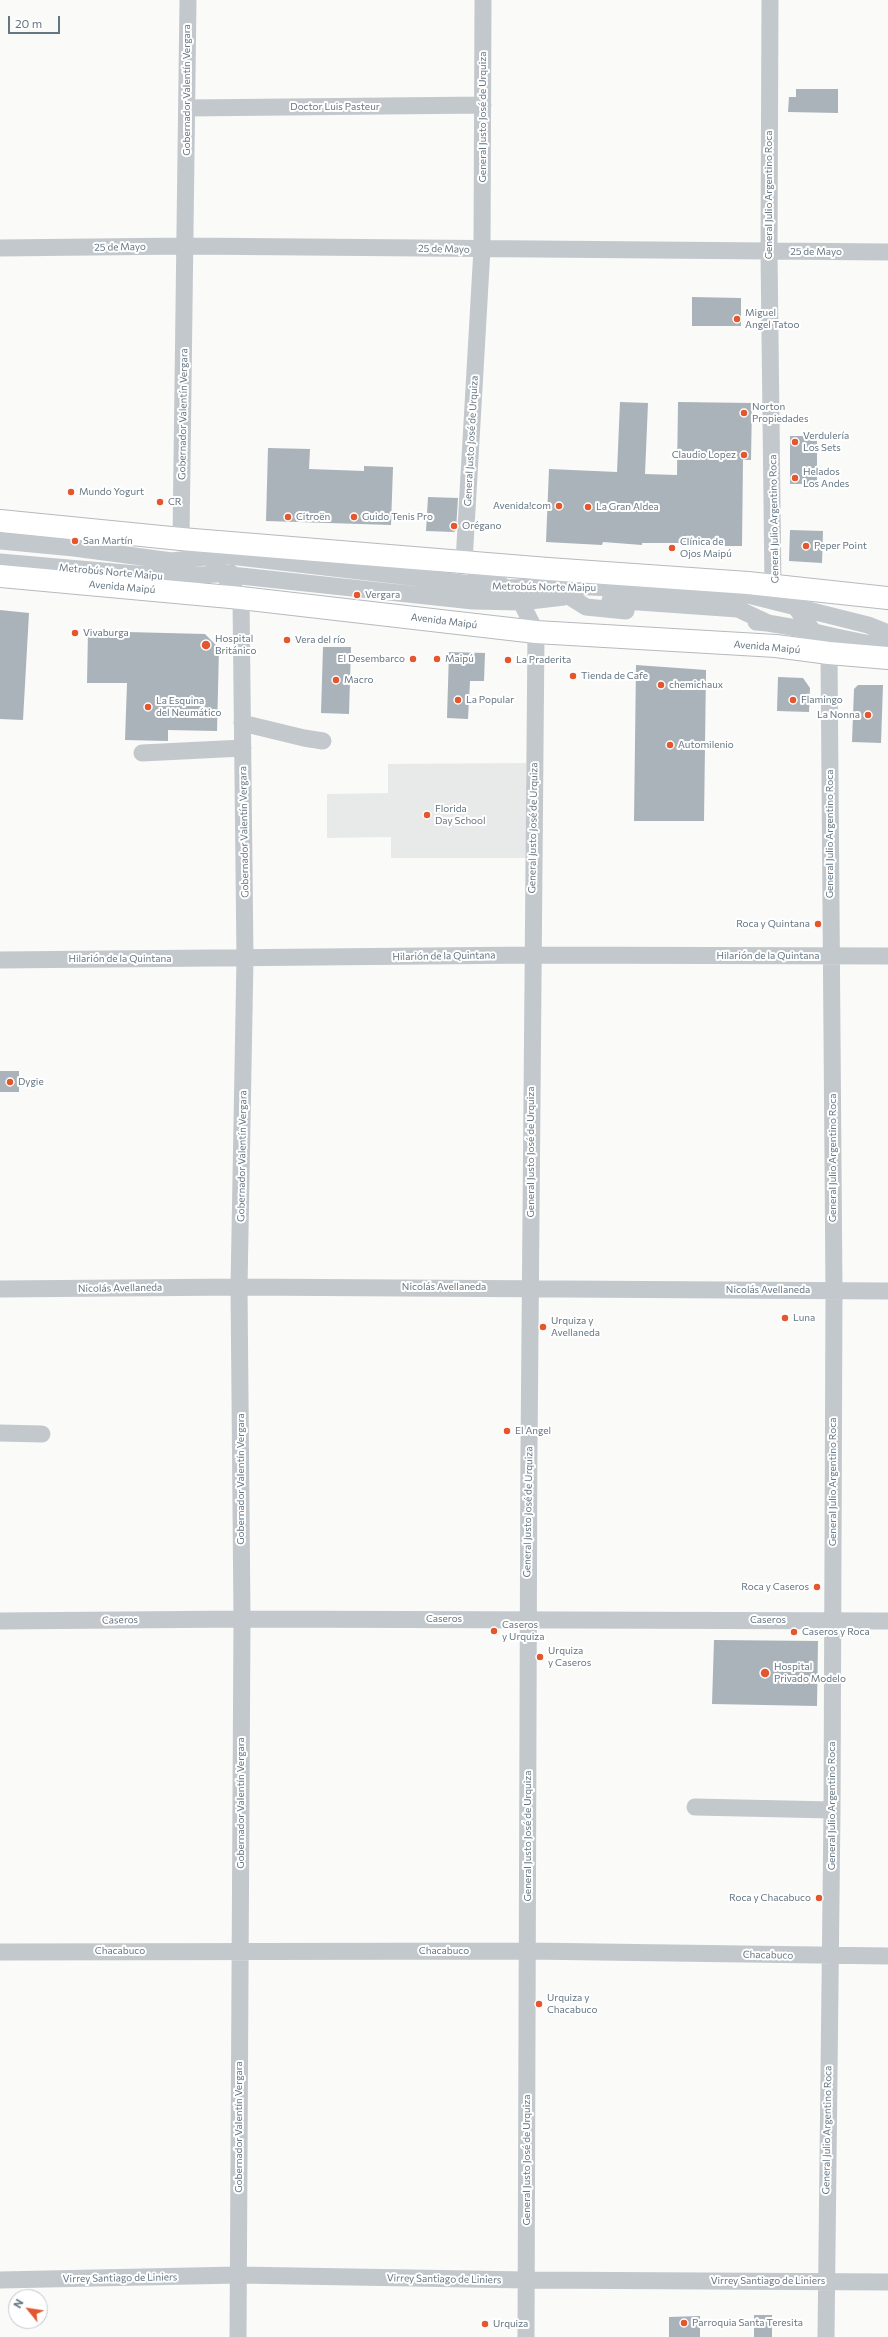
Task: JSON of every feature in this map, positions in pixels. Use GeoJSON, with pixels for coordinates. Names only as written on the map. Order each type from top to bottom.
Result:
{"type":"FeatureCollection","features":[{"type":"Feature","properties":{"kind":"main road"},"geometry":{"type":"LineString","coordinates":[[0,521],[181,539],[773,586],[888,598]]}},
{"type":"Feature","properties":{"kind":"main road","name":"Avenida Maipú"},"geometry":{"type":"LineString","coordinates":[[0,576],[241,598],[536,632],[776,646],[833,646],[888,658]]}},
{"type":"Feature","properties":{"kind":"street","name":"Gobernador Valentín Vergara"},"geometry":{"type":"LineString","coordinates":[[181,539],[188,0]]}},
{"type":"Feature","properties":{"kind":"street","name":"General Justo José de Urquiza"},"geometry":{"type":"LineString","coordinates":[[484,0],[482,249],[464,562],[506,588],[521,602],[536,632],[527,1619],[528,1951],[526,2337]]}},
{"type":"Feature","properties":{"kind":"street","name":"General Julio Argentino Roca"},"geometry":{"type":"LineString","coordinates":[[770,0],[769,252],[773,586],[794,605],[816,634],[833,646],[832,957],[834,1290],[832,1810],[829,1956],[826,2337]]}},
{"type":"Feature","properties":{"kind":"street","name":"Doctor Luis Pasteur"},"geometry":{"type":"LineString","coordinates":[[187,108],[483,105]]}},
{"type":"Feature","properties":{"kind":"street","name":"25 de Mayo"},"geometry":{"type":"LineString","coordinates":[[0,248],[186,246],[888,252]]}},
{"type":"Feature","properties":{"kind":"street"},"geometry":{"type":"LineString","coordinates":[[181,539],[210,557],[241,598]]}},
{"type":"Feature","properties":{"kind":"street","name":"Metrobús Norte Maipu"},"geometry":{"type":"LineString","coordinates":[[0,541],[48,551],[73,554],[172,561],[221,555],[506,588],[571,586],[748,595],[794,605],[868,625],[888,633]]}},
{"type":"Feature","properties":{"kind":"street","name":"Metrobús Norte Maipu"},"geometry":{"type":"LineString","coordinates":[[0,552],[48,551]]}},
{"type":"Feature","properties":{"kind":"street","name":"Metrobús Norte Maipu"},"geometry":{"type":"LineString","coordinates":[[0,562],[171,577],[222,574],[372,585],[521,602],[570,597],[586,607],[738,610],[768,623],[816,634]]}},
{"type":"Feature","properties":{"kind":"street","name":"Gobernador Valentín Vergara"},"geometry":{"type":"LineString","coordinates":[[238,2337],[242,1619],[239,1287],[246,958],[241,598]]}},
{"type":"Feature","properties":{"kind":"street"},"geometry":{"type":"LineString","coordinates":[[833,646],[856,632],[888,633]]}},
{"type":"Feature","properties":{"kind":"street"},"geometry":{"type":"LineString","coordinates":[[833,646],[888,646]]}},
{"type":"Feature","properties":{"kind":"street"},"geometry":{"type":"LineString","coordinates":[[242,723],[323,741]]}},
{"type":"Feature","properties":{"kind":"street"},"geometry":{"type":"LineString","coordinates":[[142,753],[243,748]]}},
{"type":"Feature","properties":{"kind":"street","name":"Hilarión de la Quintana"},"geometry":{"type":"LineString","coordinates":[[0,960],[532,955],[888,956]]}},
{"type":"Feature","properties":{"kind":"street","name":"Nicolás Avellaneda"},"geometry":{"type":"LineString","coordinates":[[0,1289],[239,1287],[888,1290]]}},
{"type":"Feature","properties":{"kind":"street"},"geometry":{"type":"LineString","coordinates":[[0,1434],[42,1434]]}},
{"type":"Feature","properties":{"kind":"street","name":"Caseros"},"geometry":{"type":"LineString","coordinates":[[0,1621],[242,1619],[888,1621]]}},
{"type":"Feature","properties":{"kind":"street"},"geometry":{"type":"LineString","coordinates":[[695,1807],[832,1810]]}},
{"type":"Feature","properties":{"kind":"street","name":"Chacabuco"},"geometry":{"type":"LineString","coordinates":[[0,1952],[240,1950],[528,1951],[888,1956]]}},
{"type":"Feature","properties":{"kind":"street","name":"Virrey Santiago de Liniers"},"geometry":{"type":"LineString","coordinates":[[0,2280],[238,2275],[526,2280],[888,2282]]}},
{"type":"Feature","properties":{"kind":"shaded area","name":"Florida Day School"},"geometry":{"type":"Polygon","coordinates":[[[526,763],[526,858],[391,858],[391,837],[327,838],[327,794],[388,793],[388,764],[526,763]]]}},
{"type":"Feature","properties":{"kind":"building"},"geometry":{"type":"Polygon","coordinates":[[[796,89],[838,89],[838,113],[788,112],[789,97],[796,97],[796,89]]]}},
{"type":"Feature","properties":{"kind":"building"},"geometry":{"type":"Polygon","coordinates":[[[692,297],[741,298],[741,326],[692,326],[692,297]]]}},
{"type":"Feature","properties":{"kind":"building"},"geometry":{"type":"Polygon","coordinates":[[[620,402],[648,403],[645,474],[677,475],[678,402],[752,403],[751,460],[743,460],[742,546],[710,546],[710,543],[642,543],[642,545],[603,542],[602,545],[546,542],[549,469],[617,472],[620,402]]]}},
{"type":"Feature","properties":{"kind":"building"},"geometry":{"type":"Polygon","coordinates":[[[790,436],[817,436],[817,484],[790,484],[790,436]]]}},
{"type":"Feature","properties":{"kind":"building"},"geometry":{"type":"Polygon","coordinates":[[[268,448],[310,449],[309,469],[364,471],[364,466],[393,467],[391,525],[266,521],[268,448]]]}},
{"type":"Feature","properties":{"kind":"building"},"geometry":{"type":"Polygon","coordinates":[[[428,497],[458,498],[456,530],[454,532],[426,531],[428,497]]]}},
{"type":"Feature","properties":{"kind":"building","name":"Peper Point"},"geometry":{"type":"Polygon","coordinates":[[[790,530],[823,531],[822,563],[789,561],[790,530]]]}},
{"type":"Feature","properties":{"kind":"building"},"geometry":{"type":"Polygon","coordinates":[[[0,610],[29,613],[23,720],[0,719],[0,610]]]}},
{"type":"Feature","properties":{"kind":"building"},"geometry":{"type":"Polygon","coordinates":[[[88,631],[205,634],[219,648],[217,731],[168,730],[168,741],[125,740],[127,683],[87,683],[88,631]]]}},
{"type":"Feature","properties":{"kind":"building","name":"Macro"},"geometry":{"type":"Polygon","coordinates":[[[323,647],[351,647],[349,714],[321,713],[323,647]]]}},
{"type":"Feature","properties":{"kind":"building","name":"La Popular"},"geometry":{"type":"Polygon","coordinates":[[[449,652],[485,653],[484,681],[470,681],[468,719],[447,718],[449,652]]]}},
{"type":"Feature","properties":{"kind":"building","name":"Automilenio"},"geometry":{"type":"Polygon","coordinates":[[[636,665],[706,670],[704,821],[634,821],[636,665]]]}},
{"type":"Feature","properties":{"kind":"building","name":"Flamingo"},"geometry":{"type":"Polygon","coordinates":[[[778,677],[803,678],[810,688],[809,712],[777,711],[778,677]]]}},
{"type":"Feature","properties":{"kind":"building","name":"La Nonna"},"geometry":{"type":"Polygon","coordinates":[[[858,685],[883,685],[881,743],[852,742],[854,689],[858,685]]]}},
{"type":"Feature","properties":{"kind":"building","name":"Dygie"},"geometry":{"type":"Polygon","coordinates":[[[0,1071],[19,1071],[19,1092],[0,1092],[0,1071]]]}},
{"type":"Feature","properties":{"kind":"building","name":"Hospital Privado Modelo"},"geometry":{"type":"Polygon","coordinates":[[[714,1640],[818,1641],[817,1706],[712,1704],[714,1640]]]}},
{"type":"Feature","properties":{"kind":"building"},"geometry":{"type":"Polygon","coordinates":[[[754,2315],[772,2315],[772,2337],[754,2337],[754,2315]]]}},
{"type":"Feature","properties":{"kind":"building"},"geometry":{"type":"Polygon","coordinates":[[[700,2316],[700,2337],[669,2337],[669,2317],[700,2316]]]}},
{"type":"Feature","properties":{"kind":"place","name":"Miguel Angel Tatoo"},"geometry":{"type":"Point","coordinates":[737,319]}},
{"type":"Feature","properties":{"kind":"place","name":"Norton Propiedades"},"geometry":{"type":"Point","coordinates":[744,413]}},
{"type":"Feature","properties":{"kind":"place","name":"Verdulería Los Sets"},"geometry":{"type":"Point","coordinates":[795,442]}},
{"type":"Feature","properties":{"kind":"place","name":"Claudio Lopez"},"geometry":{"type":"Point","coordinates":[744,455]}},
{"type":"Feature","properties":{"kind":"place","name":"Helados Los Andes"},"geometry":{"type":"Point","coordinates":[795,478]}},
{"type":"Feature","properties":{"kind":"place","name":"Mundo Yogurt"},"geometry":{"type":"Point","coordinates":[71,492]}},
{"type":"Feature","properties":{"kind":"place","name":"CR"},"geometry":{"type":"Point","coordinates":[160,502]}},
{"type":"Feature","properties":{"kind":"place","name":"Avenida!com"},"geometry":{"type":"Point","coordinates":[559,506]}},
{"type":"Feature","properties":{"kind":"place","name":"La Gran Aldea"},"geometry":{"type":"Point","coordinates":[588,507]}},
{"type":"Feature","properties":{"kind":"place","name":"Citroën"},"geometry":{"type":"Point","coordinates":[288,517]}},
{"type":"Feature","properties":{"kind":"place","name":"Guido Tenis Pro"},"geometry":{"type":"Point","coordinates":[354,517]}},
{"type":"Feature","properties":{"kind":"place","name":"Orégano"},"geometry":{"type":"Point","coordinates":[454,526]}},
{"type":"Feature","properties":{"kind":"place","name":"San Martín"},"geometry":{"type":"Point","coordinates":[75,541]}},
{"type":"Feature","properties":{"kind":"place","name":"Peper Point"},"geometry":{"type":"Point","coordinates":[806,546]}},
{"type":"Feature","properties":{"kind":"place","name":"Clínica de Ojos Maipú"},"geometry":{"type":"Point","coordinates":[672,548]}},
{"type":"Feature","properties":{"kind":"place","name":"Vergara"},"geometry":{"type":"Point","coordinates":[357,595]}},
{"type":"Feature","properties":{"kind":"place","name":"Vivaburga"},"geometry":{"type":"Point","coordinates":[75,633]}},
{"type":"Feature","properties":{"kind":"place","name":"Vera del río"},"geometry":{"type":"Point","coordinates":[287,640]}},
{"type":"Feature","properties":{"kind":"place","name":"Hospital Británico"},"geometry":{"type":"Point","coordinates":[206,645]}},
{"type":"Feature","properties":{"kind":"place","name":"El Desembarco"},"geometry":{"type":"Point","coordinates":[413,659]}},
{"type":"Feature","properties":{"kind":"place","name":"Maipú"},"geometry":{"type":"Point","coordinates":[437,659]}},
{"type":"Feature","properties":{"kind":"place","name":"La Praderita"},"geometry":{"type":"Point","coordinates":[508,660]}},
{"type":"Feature","properties":{"kind":"place","name":"Tienda de Cafe"},"geometry":{"type":"Point","coordinates":[573,676]}},
{"type":"Feature","properties":{"kind":"place","name":"Macro"},"geometry":{"type":"Point","coordinates":[336,680]}},
{"type":"Feature","properties":{"kind":"place","name":"chemichaux"},"geometry":{"type":"Point","coordinates":[661,685]}},
{"type":"Feature","properties":{"kind":"place","name":"La Popular"},"geometry":{"type":"Point","coordinates":[458,700]}},
{"type":"Feature","properties":{"kind":"place","name":"Flamingo"},"geometry":{"type":"Point","coordinates":[793,700]}},
{"type":"Feature","properties":{"kind":"place","name":"La Esquina del Neumático"},"geometry":{"type":"Point","coordinates":[148,707]}},
{"type":"Feature","properties":{"kind":"place","name":"La Nonna"},"geometry":{"type":"Point","coordinates":[868,715]}},
{"type":"Feature","properties":{"kind":"place","name":"Automilenio"},"geometry":{"type":"Point","coordinates":[670,745]}},
{"type":"Feature","properties":{"kind":"place","name":"Florida Day School"},"geometry":{"type":"Point","coordinates":[427,815]}},
{"type":"Feature","properties":{"kind":"place","name":"Roca y Quintana"},"geometry":{"type":"Point","coordinates":[818,924]}},
{"type":"Feature","properties":{"kind":"place","name":"Dygie"},"geometry":{"type":"Point","coordinates":[10,1082]}},
{"type":"Feature","properties":{"kind":"place","name":"Luna"},"geometry":{"type":"Point","coordinates":[785,1318]}},
{"type":"Feature","properties":{"kind":"place","name":"Urquiza y Avellaneda"},"geometry":{"type":"Point","coordinates":[543,1327]}},
{"type":"Feature","properties":{"kind":"place","name":"El Angel"},"geometry":{"type":"Point","coordinates":[507,1431]}},
{"type":"Feature","properties":{"kind":"place","name":"Roca y Caseros"},"geometry":{"type":"Point","coordinates":[817,1587]}},
{"type":"Feature","properties":{"kind":"place","name":"Caseros y Urquiza"},"geometry":{"type":"Point","coordinates":[494,1631]}},
{"type":"Feature","properties":{"kind":"place","name":"Caseros y Roca"},"geometry":{"type":"Point","coordinates":[794,1632]}},
{"type":"Feature","properties":{"kind":"place","name":"Urquiza y Caseros"},"geometry":{"type":"Point","coordinates":[540,1657]}},
{"type":"Feature","properties":{"kind":"place","name":"Hospital Privado Modelo"},"geometry":{"type":"Point","coordinates":[765,1673]}},
{"type":"Feature","properties":{"kind":"place","name":"Roca y Chacabuco"},"geometry":{"type":"Point","coordinates":[819,1898]}},
{"type":"Feature","properties":{"kind":"place","name":"Urquiza y Chacabuco"},"geometry":{"type":"Point","coordinates":[539,2004]}},
{"type":"Feature","properties":{"kind":"place","name":"Parroquia Santa Teresita"},"geometry":{"type":"Point","coordinates":[684,2323]}},
{"type":"Feature","properties":{"kind":"place","name":"Urquiza"},"geometry":{"type":"Point","coordinates":[485,2324]}}]}
